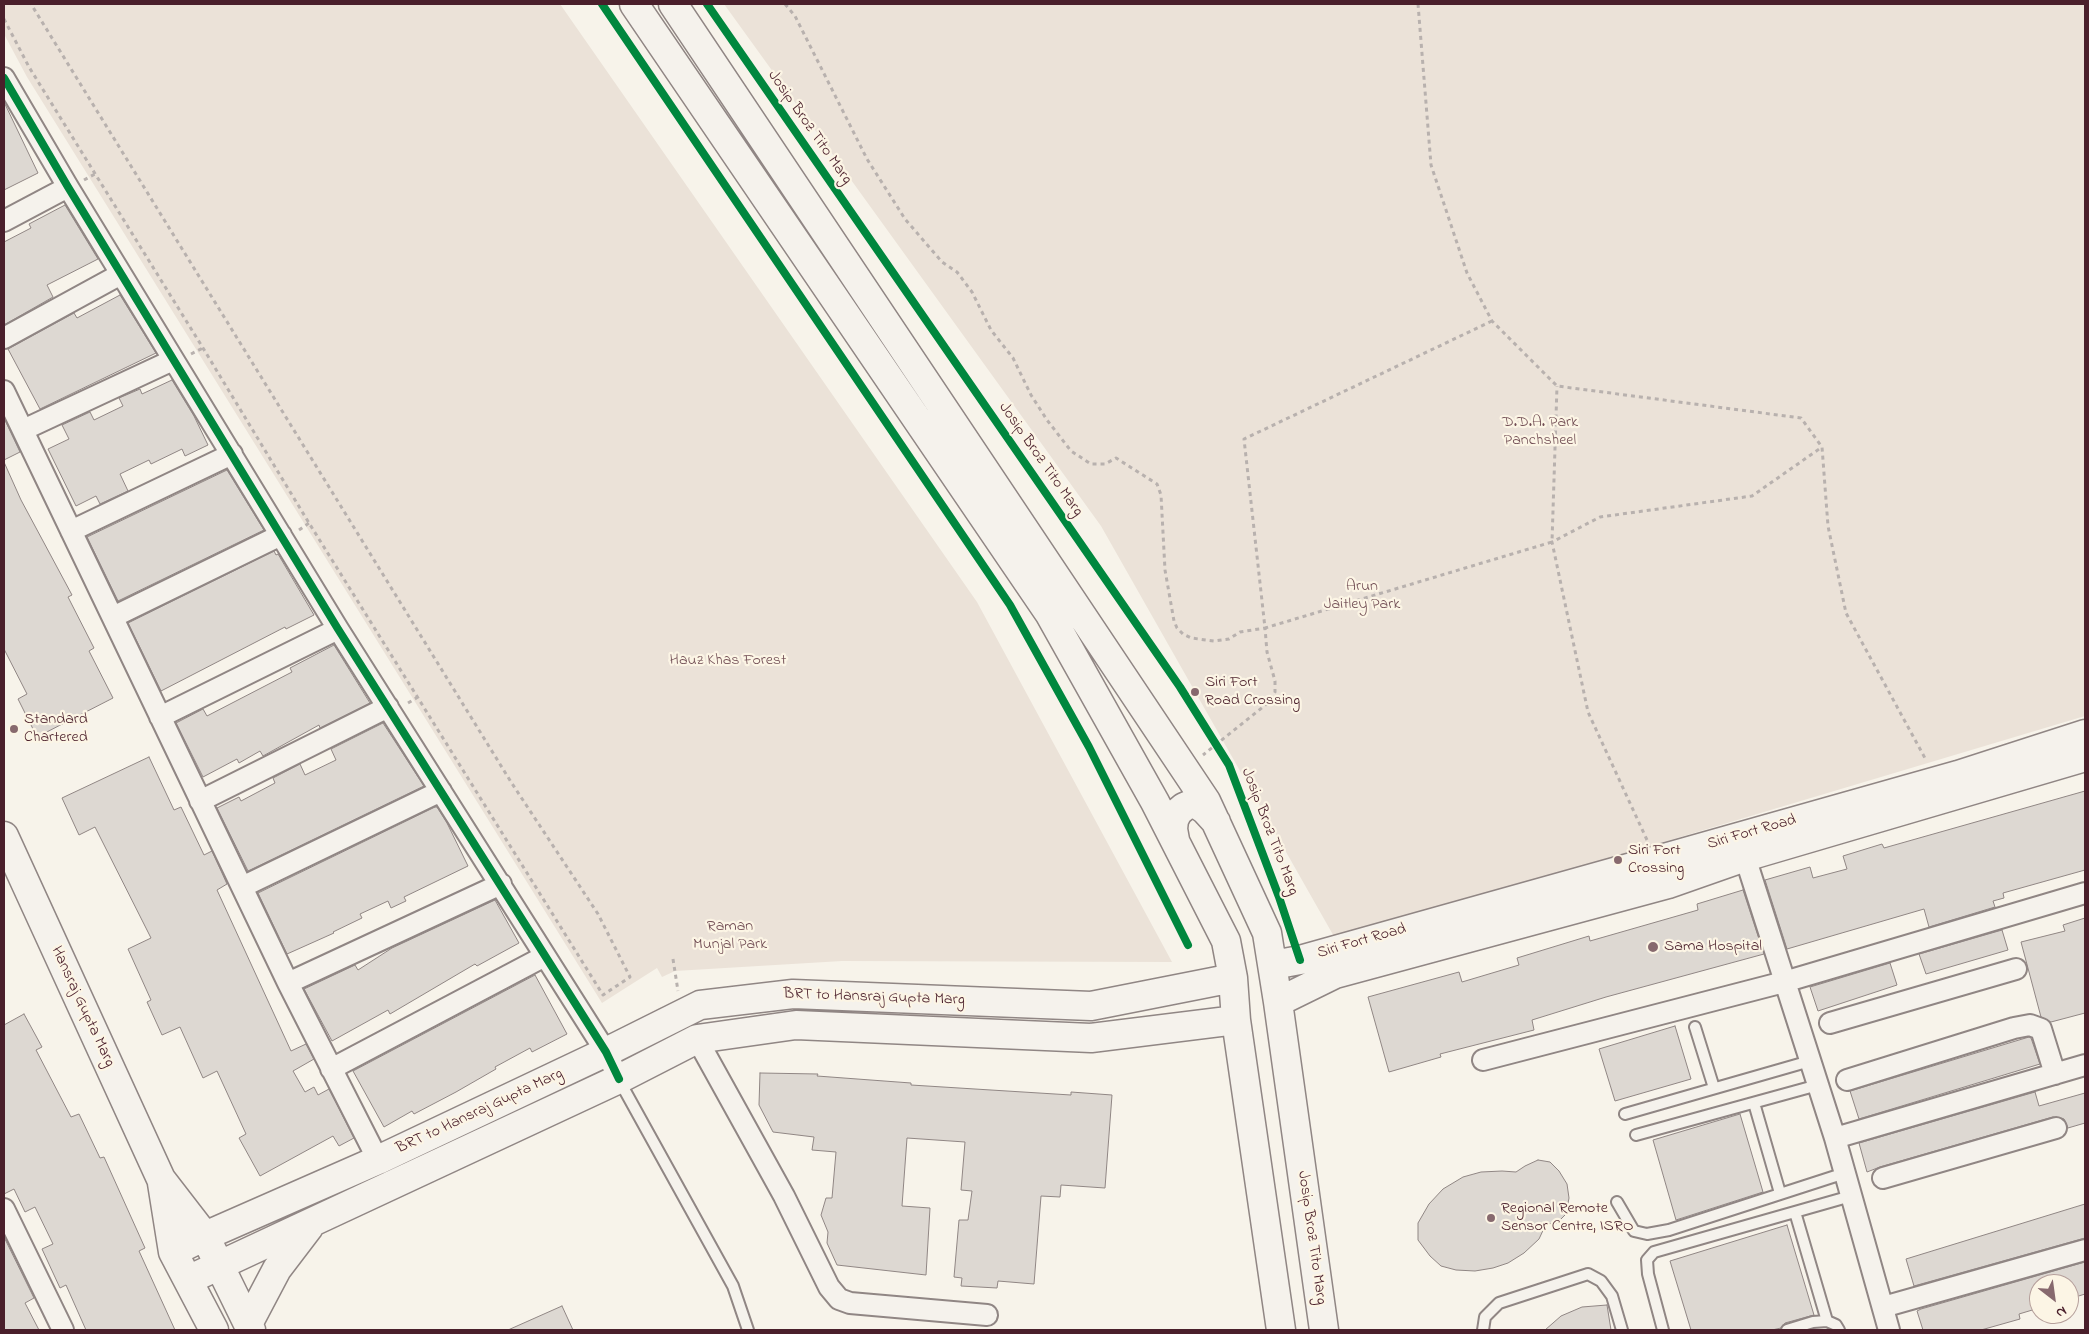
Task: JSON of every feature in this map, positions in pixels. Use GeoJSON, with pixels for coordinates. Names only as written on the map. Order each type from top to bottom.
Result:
{"type":"FeatureCollection","features":[{"type":"Feature","properties":{"kind":"street"},"geometry":{"type":"LineString","coordinates":[[634,4],[1049,613],[1155,802],[1226,940],[1233,978],[1236,1020],[1281,1330]]}},
{"type":"Feature","properties":{"kind":"street","name":"Josip Broz Tito Marg"},"geometry":{"type":"LineString","coordinates":[[673,4],[1202,794],[1216,822],[1267,933],[1324,1330]]}},
{"type":"Feature","properties":{"kind":"street"},"geometry":{"type":"LineString","coordinates":[[4,78],[10,104],[68,187],[338,629],[606,1052],[619,1079]]}},
{"type":"Feature","properties":{"kind":"street"},"geometry":{"type":"LineString","coordinates":[[4,221],[68,187]]}},
{"type":"Feature","properties":{"kind":"street"},"geometry":{"type":"LineString","coordinates":[[4,338],[121,274]]}},
{"type":"Feature","properties":{"kind":"street"},"geometry":{"type":"LineString","coordinates":[[23,430],[174,360]]}},
{"type":"Feature","properties":{"kind":"street"},"geometry":{"type":"LineString","coordinates":[[4,391],[288,983],[378,1160]]}},
{"type":"Feature","properties":{"kind":"street"},"geometry":{"type":"LineString","coordinates":[[71,531],[232,454]]}},
{"type":"Feature","properties":{"kind":"street"},"geometry":{"type":"LineString","coordinates":[[113,617],[281,535]]}},
{"type":"Feature","properties":{"kind":"street"},"geometry":{"type":"LineString","coordinates":[[160,717],[338,629]]}},
{"type":"Feature","properties":{"kind":"street"},"geometry":{"type":"LineString","coordinates":[[200,801],[388,707]]}},
{"type":"Feature","properties":{"kind":"street","name":"Siri Fort Road"},"geometry":{"type":"LineString","coordinates":[[1273,965],[1300,960],[1675,855],[1958,774],[2085,734]]}},
{"type":"Feature","properties":{"kind":"street","name":"Siri Fort Road"},"geometry":{"type":"LineString","coordinates":[[1278,1002],[1335,974],[1668,884],[1745,857],[2085,757]]}},
{"type":"Feature","properties":{"kind":"street"},"geometry":{"type":"LineString","coordinates":[[242,887],[441,792]]}},
{"type":"Feature","properties":{"kind":"street"},"geometry":{"type":"LineString","coordinates":[[1175,840],[1172,829],[1174,820],[1178,812],[1184,807],[1191,804],[1198,806],[1205,810],[1216,822]]}},
{"type":"Feature","properties":{"kind":"street","name":"Hansraj Gupta Marg"},"geometry":{"type":"LineString","coordinates":[[4,836],[161,1179],[205,1236],[250,1327]]}},
{"type":"Feature","properties":{"kind":"street"},"geometry":{"type":"LineString","coordinates":[[1745,857],[1835,1138],[1889,1330]]}},
{"type":"Feature","properties":{"kind":"street"},"geometry":{"type":"LineString","coordinates":[[288,983],[501,884]]}},
{"type":"Feature","properties":{"kind":"street"},"geometry":{"type":"LineString","coordinates":[[1484,1060],[1784,982],[2085,893]]}},
{"type":"Feature","properties":{"kind":"street"},"geometry":{"type":"LineString","coordinates":[[331,1068],[545,956]]}},
{"type":"Feature","properties":{"kind":"street"},"geometry":{"type":"LineString","coordinates":[[1830,1023],[2016,970]]}},
{"type":"Feature","properties":{"kind":"street","name":"BRT to Hansraj Gupta Marg"},"geometry":{"type":"LineString","coordinates":[[173,1252],[378,1160],[606,1052],[700,1005],[793,994],[1091,1006],[1233,978]]}},
{"type":"Feature","properties":{"kind":"street"},"geometry":{"type":"LineString","coordinates":[[755,998],[760,1029]]}},
{"type":"Feature","properties":{"kind":"street","name":"BRT to Hansraj Gupta Marg"},"geometry":{"type":"LineString","coordinates":[[188,1280],[619,1079],[697,1039],[796,1025],[1091,1038],[1236,1020]]}},
{"type":"Feature","properties":{"kind":"street"},"geometry":{"type":"LineString","coordinates":[[1847,1080],[2014,1028],[2030,1025],[2041,1029],[2056,1074]]}},
{"type":"Feature","properties":{"kind":"street"},"geometry":{"type":"LineString","coordinates":[[697,1039],[784,1196],[829,1287],[839,1299],[850,1303],[987,1315]]}},
{"type":"Feature","properties":{"kind":"street"},"geometry":{"type":"LineString","coordinates":[[1835,1138],[2085,1065]]}},
{"type":"Feature","properties":{"kind":"street"},"geometry":{"type":"LineString","coordinates":[[1882,1178],[2056,1128]]}},
{"type":"Feature","properties":{"kind":"street","name":"Hansraj Gupta Marg"},"geometry":{"type":"LineString","coordinates":[[161,1179],[173,1252],[214,1330]]}},
{"type":"Feature","properties":{"kind":"street"},"geometry":{"type":"LineString","coordinates":[[4,1209],[63,1330]]}},
{"type":"Feature","properties":{"kind":"street"},"geometry":{"type":"LineString","coordinates":[[250,1327],[277,1269],[313,1222]]}},
{"type":"Feature","properties":{"kind":"street"},"geometry":{"type":"LineString","coordinates":[[1883,1307],[2085,1250]]}},
{"type":"Feature","properties":{"kind":"lane"},"geometry":{"type":"LineString","coordinates":[[1695,1027],[1714,1088]]}},
{"type":"Feature","properties":{"kind":"lane"},"geometry":{"type":"LineString","coordinates":[[1625,1114],[1810,1062]]}},
{"type":"Feature","properties":{"kind":"lane"},"geometry":{"type":"LineString","coordinates":[[619,1079],[733,1286],[748,1330]]}},
{"type":"Feature","properties":{"kind":"lane"},"geometry":{"type":"LineString","coordinates":[[1636,1135],[1818,1085]]}},
{"type":"Feature","properties":{"kind":"lane"},"geometry":{"type":"LineString","coordinates":[[1754,1103],[1780,1193]]}},
{"type":"Feature","properties":{"kind":"lane"},"geometry":{"type":"LineString","coordinates":[[1617,1202],[1634,1231],[1647,1234],[1669,1230],[1845,1173]]}},
{"type":"Feature","properties":{"kind":"lane"},"geometry":{"type":"LineString","coordinates":[[1664,1330],[1648,1274],[1647,1260],[1654,1252],[1851,1196]]}},
{"type":"Feature","properties":{"kind":"lane"},"geometry":{"type":"LineString","coordinates":[[1796,1212],[1827,1321]]}},
{"type":"Feature","properties":{"kind":"lane"},"geometry":{"type":"LineString","coordinates":[[1483,1330],[1485,1317],[1499,1303],[1588,1274],[1601,1281],[1612,1296],[1622,1330]]}},
{"type":"Feature","properties":{"kind":"lane"},"geometry":{"type":"LineString","coordinates":[[1787,1330],[1813,1322],[1827,1321],[1836,1325],[1839,1330]]}},
{"type":"Feature","properties":{"kind":"path"},"geometry":{"type":"LineString","coordinates":[[4,19],[29,67],[309,523],[603,994],[630,977],[598,914],[506,774],[30,4]]}},
{"type":"Feature","properties":{"kind":"path"},"geometry":{"type":"LineString","coordinates":[[785,4],[795,16],[867,159],[905,219],[942,262],[957,272],[972,292],[991,330],[1013,358],[1036,403],[1071,451],[1091,464],[1105,464],[1116,458],[1157,484],[1161,495],[1165,570],[1174,621],[1177,628],[1191,638],[1214,641],[1229,639],[1240,632],[1265,628],[1552,542],[1600,517],[1752,496],[1822,447]]}},
{"type":"Feature","properties":{"kind":"path"},"geometry":{"type":"LineString","coordinates":[[1418,4],[1431,165],[1467,273],[1492,321],[1556,386],[1801,418],[1822,447],[1828,526],[1846,612],[1928,763]]}},
{"type":"Feature","properties":{"kind":"path"},"geometry":{"type":"LineString","coordinates":[[89,177],[95,174]]}},
{"type":"Feature","properties":{"kind":"path"},"geometry":{"type":"LineString","coordinates":[[1223,741],[1268,703],[1275,692],[1275,681],[1267,652],[1244,439],[1492,321]]}},
{"type":"Feature","properties":{"kind":"path"},"geometry":{"type":"LineString","coordinates":[[193,353],[203,348]]}},
{"type":"Feature","properties":{"kind":"path"},"geometry":{"type":"LineString","coordinates":[[1556,386],[1552,542],[1588,712],[1650,846]]}},
{"type":"Feature","properties":{"kind":"path"},"geometry":{"type":"LineString","coordinates":[[301,529],[309,523]]}},
{"type":"Feature","properties":{"kind":"path"},"geometry":{"type":"LineString","coordinates":[[410,702],[418,698]]}},
{"type":"Feature","properties":{"kind":"path"},"geometry":{"type":"LineString","coordinates":[[1209,734],[1219,750]]}},
{"type":"Feature","properties":{"kind":"path"},"geometry":{"type":"LineString","coordinates":[[521,874],[526,871]]}},
{"type":"Feature","properties":{"kind":"path"},"geometry":{"type":"LineString","coordinates":[[673,959],[681,1014]]}},
{"type":"Feature","properties":{"kind":"path"},"geometry":{"type":"LineString","coordinates":[[585,977],[590,974]]}},
{"type":"Feature","properties":{"kind":"green space","name":"Hauz Khas Forest"},"geometry":{"type":"Polygon","coordinates":[[[4,4],[560,4],[977,602],[1172,962],[842,961],[675,971],[662,977],[657,968],[602,1003],[27,77],[4,34],[4,4]]]}},
{"type":"Feature","properties":{"kind":"green space","name":"D.D.A. Park Panchsheel"},"geometry":{"type":"Polygon","coordinates":[[[724,4],[2085,4],[2085,716],[1336,940],[1101,526],[724,4]]]}},
{"type":"Feature","properties":{"kind":"building"},"geometry":{"type":"Polygon","coordinates":[[[4,102],[38,173],[4,190],[4,102]]]}},
{"type":"Feature","properties":{"kind":"building"},"geometry":{"type":"Polygon","coordinates":[[[65,205],[98,259],[47,285],[53,297],[4,325],[4,242],[31,228],[29,224],[65,205]]]}},
{"type":"Feature","properties":{"kind":"building"},"geometry":{"type":"Polygon","coordinates":[[[120,295],[156,353],[40,409],[8,349],[74,313],[77,318],[120,295]]]}},
{"type":"Feature","properties":{"kind":"building"},"geometry":{"type":"Polygon","coordinates":[[[172,380],[194,416],[208,445],[185,456],[182,449],[151,464],[149,460],[120,474],[128,491],[100,504],[96,496],[76,506],[48,449],[69,439],[62,425],[90,412],[94,420],[123,406],[119,398],[140,389],[142,394],[172,380]]]}},
{"type":"Feature","properties":{"kind":"building"},"geometry":{"type":"Polygon","coordinates":[[[4,418],[20,452],[4,460],[4,418]]]}},
{"type":"Feature","properties":{"kind":"building"},"geometry":{"type":"Polygon","coordinates":[[[4,462],[21,500],[72,595],[68,597],[94,648],[89,651],[113,698],[37,737],[18,699],[27,694],[4,649],[4,462]]]}},
{"type":"Feature","properties":{"kind":"building"},"geometry":{"type":"Polygon","coordinates":[[[227,470],[264,530],[118,601],[87,537],[227,470]]]}},
{"type":"Feature","properties":{"kind":"building"},"geometry":{"type":"Polygon","coordinates":[[[274,551],[276,555],[278,554],[314,615],[286,629],[285,627],[161,691],[128,623],[274,551]]]}},
{"type":"Feature","properties":{"kind":"building"},"geometry":{"type":"Polygon","coordinates":[[[334,645],[370,703],[320,728],[319,725],[263,756],[260,751],[239,763],[237,759],[203,777],[176,723],[203,709],[207,716],[292,672],[290,668],[334,645]]]}},
{"type":"Feature","properties":{"kind":"building"},"geometry":{"type":"Polygon","coordinates":[[[383,723],[424,786],[248,871],[217,808],[239,797],[241,801],[275,783],[273,778],[300,764],[305,775],[336,760],[331,749],[383,723]]]}},
{"type":"Feature","properties":{"kind":"building"},"geometry":{"type":"Polygon","coordinates":[[[149,757],[174,810],[181,807],[204,855],[212,851],[227,884],[217,890],[291,1051],[306,1044],[314,1059],[293,1071],[305,1092],[314,1087],[318,1095],[329,1089],[354,1138],[339,1146],[333,1136],[260,1176],[239,1138],[246,1134],[217,1071],[203,1078],[180,1027],[162,1035],[147,1002],[151,1000],[128,949],[151,938],[95,827],[79,835],[62,798],[149,757]]]}},
{"type":"Feature","properties":{"kind":"building"},"geometry":{"type":"Polygon","coordinates":[[[2085,791],[2085,870],[2003,893],[2004,898],[1993,901],[1995,907],[1929,927],[1924,909],[1787,949],[1765,880],[1810,867],[1813,878],[1847,869],[1843,856],[1882,844],[1884,848],[2085,791]]]}},
{"type":"Feature","properties":{"kind":"building"},"geometry":{"type":"Polygon","coordinates":[[[437,807],[447,823],[468,866],[404,897],[406,901],[391,908],[388,901],[360,914],[362,918],[334,933],[287,954],[258,893],[437,807]]]}},
{"type":"Feature","properties":{"kind":"building"},"geometry":{"type":"Polygon","coordinates":[[[1743,890],[1764,954],[1606,997],[1532,1020],[1534,1030],[1440,1054],[1441,1057],[1389,1072],[1368,997],[1459,972],[1462,982],[1519,965],[1517,958],[1589,936],[1590,941],[1698,910],[1697,904],[1743,890]]]}},
{"type":"Feature","properties":{"kind":"building"},"geometry":{"type":"Polygon","coordinates":[[[495,900],[519,943],[477,966],[475,964],[390,1014],[388,1010],[332,1041],[304,989],[355,965],[358,970],[392,948],[495,900]]]}},
{"type":"Feature","properties":{"kind":"building"},"geometry":{"type":"Polygon","coordinates":[[[2085,918],[2085,1013],[2051,1022],[2041,1017],[2021,942],[2065,931],[2063,925],[2085,918]]]}},
{"type":"Feature","properties":{"kind":"building"},"geometry":{"type":"Polygon","coordinates":[[[2002,930],[2008,950],[1926,974],[1919,954],[2002,930]]]}},
{"type":"Feature","properties":{"kind":"building"},"geometry":{"type":"Polygon","coordinates":[[[1890,963],[1897,985],[1818,1011],[1810,987],[1890,963]]]}},
{"type":"Feature","properties":{"kind":"building"},"geometry":{"type":"Polygon","coordinates":[[[535,975],[567,1034],[532,1052],[530,1048],[495,1067],[496,1069],[456,1092],[414,1114],[412,1111],[384,1127],[353,1071],[535,975]]]}},
{"type":"Feature","properties":{"kind":"building"},"geometry":{"type":"Polygon","coordinates":[[[24,1014],[42,1047],[36,1050],[71,1117],[79,1114],[100,1158],[104,1157],[145,1248],[139,1251],[175,1330],[86,1330],[66,1285],[60,1288],[42,1249],[53,1244],[35,1207],[25,1212],[14,1189],[4,1194],[4,1025],[24,1014]]]}},
{"type":"Feature","properties":{"kind":"building"},"geometry":{"type":"Polygon","coordinates":[[[1675,1026],[1691,1079],[1615,1101],[1599,1049],[1675,1026]]]}},
{"type":"Feature","properties":{"kind":"building"},"geometry":{"type":"Polygon","coordinates":[[[2029,1037],[2040,1064],[1859,1119],[1850,1091],[2029,1037]]]}},
{"type":"Feature","properties":{"kind":"building"},"geometry":{"type":"Polygon","coordinates":[[[760,1073],[818,1074],[817,1076],[911,1083],[911,1085],[1071,1095],[1071,1092],[1112,1095],[1105,1188],[1061,1185],[1060,1197],[1041,1196],[1034,1284],[998,1281],[997,1288],[961,1286],[962,1278],[954,1277],[959,1220],[968,1220],[972,1191],[961,1190],[965,1142],[907,1138],[902,1206],[930,1208],[926,1275],[837,1265],[827,1243],[828,1232],[821,1215],[826,1198],[832,1198],[836,1152],[812,1150],[814,1137],[773,1132],[759,1105],[760,1073]]]}},
{"type":"Feature","properties":{"kind":"building"},"geometry":{"type":"Polygon","coordinates":[[[2035,1092],[2039,1106],[2085,1093],[2085,1123],[2068,1128],[2064,1119],[2053,1117],[1867,1172],[1859,1143],[2035,1092]]]}},
{"type":"Feature","properties":{"kind":"building"},"geometry":{"type":"Polygon","coordinates":[[[1740,1114],[1763,1192],[1676,1220],[1653,1140],[1740,1114]]]}},
{"type":"Feature","properties":{"kind":"building","name":"Regional Remote Sensor Centre, ISRO"},"geometry":{"type":"Polygon","coordinates":[[[1538,1160],[1550,1162],[1559,1171],[1567,1184],[1569,1198],[1566,1214],[1557,1223],[1546,1224],[1539,1239],[1524,1253],[1508,1263],[1475,1271],[1456,1270],[1441,1266],[1430,1256],[1418,1240],[1418,1223],[1429,1204],[1443,1189],[1463,1177],[1481,1172],[1516,1172],[1538,1160]]]}},
{"type":"Feature","properties":{"kind":"building"},"geometry":{"type":"Polygon","coordinates":[[[2085,1204],[2085,1238],[1914,1286],[1906,1259],[2085,1204]]]}},
{"type":"Feature","properties":{"kind":"building"},"geometry":{"type":"Polygon","coordinates":[[[1787,1225],[1814,1315],[1785,1323],[1781,1328],[1772,1330],[1691,1330],[1670,1261],[1787,1225]]]}},
{"type":"Feature","properties":{"kind":"building"},"geometry":{"type":"Polygon","coordinates":[[[4,1237],[34,1298],[25,1303],[39,1330],[4,1330],[4,1237]]]}},
{"type":"Feature","properties":{"kind":"building"},"geometry":{"type":"Polygon","coordinates":[[[2085,1262],[2085,1294],[2079,1296],[2079,1274],[2043,1274],[2085,1262]]]}},
{"type":"Feature","properties":{"kind":"building"},"geometry":{"type":"Polygon","coordinates":[[[2029,1278],[2029,1311],[2019,1314],[2020,1319],[1981,1330],[1923,1330],[1917,1311],[2029,1278]]]}},
{"type":"Feature","properties":{"kind":"building"},"geometry":{"type":"Polygon","coordinates":[[[1607,1305],[1611,1330],[1545,1330],[1561,1316],[1582,1307],[1607,1305]]]}},
{"type":"Feature","properties":{"kind":"building"},"geometry":{"type":"Polygon","coordinates":[[[562,1306],[573,1330],[508,1330],[562,1306]]]}},
{"type":"Feature","properties":{"kind":"cycle path"},"geometry":{"type":"LineString","coordinates":[[602,4],[1010,605],[1089,747],[1188,945]]}},
{"type":"Feature","properties":{"kind":"cycle path"},"geometry":{"type":"LineString","coordinates":[[707,4],[1180,687],[1229,765],[1279,897],[1300,960]]}},
{"type":"Feature","properties":{"kind":"cycle path"},"geometry":{"type":"LineString","coordinates":[[4,78],[68,187],[338,629],[606,1052],[619,1079]]}},
{"type":"Feature","properties":{"kind":"place","name":"Siri Fort Road Crossing"},"geometry":{"type":"Point","coordinates":[1195,692]}},
{"type":"Feature","properties":{"kind":"place","name":"Standard Chartered"},"geometry":{"type":"Point","coordinates":[14,729]}},
{"type":"Feature","properties":{"kind":"place","name":"Siri Fort Crossing"},"geometry":{"type":"Point","coordinates":[1618,860]}},
{"type":"Feature","properties":{"kind":"place","name":"Sama Hospital"},"geometry":{"type":"Point","coordinates":[1653,947]}},
{"type":"Feature","properties":{"kind":"place","name":"Regional Remote Sensor Centre, ISRO"},"geometry":{"type":"Point","coordinates":[1491,1218]}},
{"type":"Feature","properties":{"kind":"park label","name":"Arun Jaitley Park"},"geometry":{"type":"Point","coordinates":[1362,596]}},
{"type":"Feature","properties":{"kind":"park label","name":"Raman Munjal Park"},"geometry":{"type":"Point","coordinates":[730,936]}}]}
